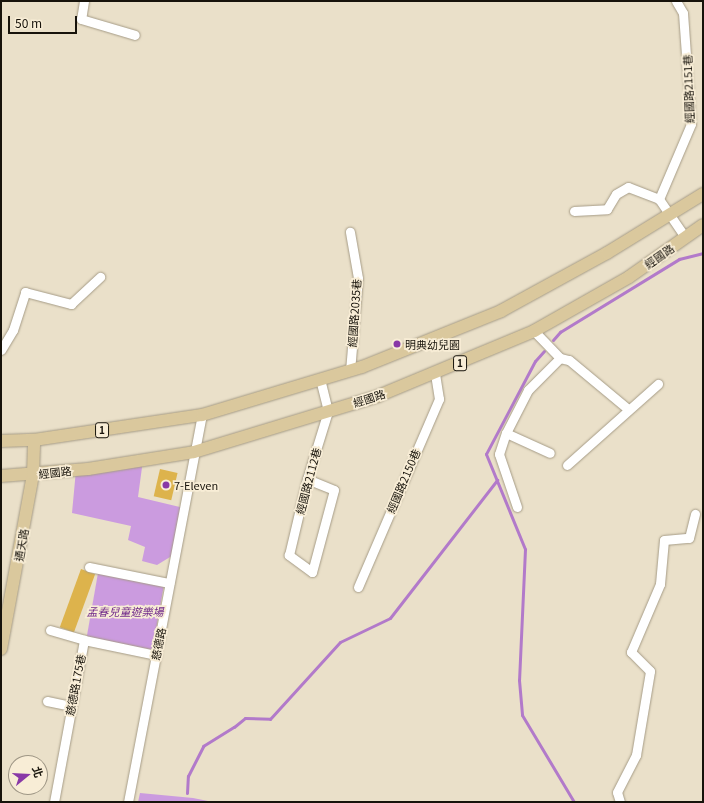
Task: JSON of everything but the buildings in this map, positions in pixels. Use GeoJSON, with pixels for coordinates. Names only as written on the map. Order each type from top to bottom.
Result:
{"type":"FeatureCollection","features":[{"type":"Feature","properties":{"kind":"main road","name":"1"},"geometry":{"type":"LineString","coordinates":[[1,441],[34,440],[202,415],[350,371],[501,311],[671,215],[703,194]]}},
{"type":"Feature","properties":{"kind":"main road","name":"經國路"},"geometry":{"type":"LineString","coordinates":[[1,476],[34,474],[194,452],[378,396],[534,331],[629,276],[703,225]]}},
{"type":"Feature","properties":{"kind":"main road","name":"通天路"},"geometry":{"type":"LineString","coordinates":[[1,649],[4,616],[34,474],[34,440]]}},
{"type":"Feature","properties":{"kind":"street"},"geometry":{"type":"LineString","coordinates":[[84,1],[81,19],[135,35]]}},
{"type":"Feature","properties":{"kind":"street","name":"經國路2151巷"},"geometry":{"type":"LineString","coordinates":[[659,199],[691,124],[683,13],[676,1]]}},
{"type":"Feature","properties":{"kind":"street"},"geometry":{"type":"LineString","coordinates":[[574,211],[607,209],[616,194],[628,187],[659,199],[685,237]]}},
{"type":"Feature","properties":{"kind":"street","name":"經國路2035巷"},"geometry":{"type":"LineString","coordinates":[[350,232],[358,278],[350,371]]}},
{"type":"Feature","properties":{"kind":"street"},"geometry":{"type":"LineString","coordinates":[[1,350],[13,330],[25,292],[71,304],[100,277]]}},
{"type":"Feature","properties":{"kind":"street"},"geometry":{"type":"LineString","coordinates":[[534,331],[560,358],[569,360],[628,409]]}},
{"type":"Feature","properties":{"kind":"street"},"geometry":{"type":"LineString","coordinates":[[518,507],[499,454],[506,433],[528,390],[560,358]]}},
{"type":"Feature","properties":{"kind":"street","name":"經國路2150巷"},"geometry":{"type":"LineString","coordinates":[[358,587],[438,399],[435,373]]}},
{"type":"Feature","properties":{"kind":"street"},"geometry":{"type":"LineString","coordinates":[[320,380],[328,411]]}},
{"type":"Feature","properties":{"kind":"street"},"geometry":{"type":"LineString","coordinates":[[567,466],[628,409],[658,384]]}},
{"type":"Feature","properties":{"kind":"street","name":"經國路2112巷"},"geometry":{"type":"LineString","coordinates":[[307,480],[334,490],[312,572],[289,555],[307,480],[328,411]]}},
{"type":"Feature","properties":{"kind":"street","name":"慈德路"},"geometry":{"type":"LineString","coordinates":[[128,802],[202,415]]}},
{"type":"Feature","properties":{"kind":"street"},"geometry":{"type":"LineString","coordinates":[[506,433],[550,453]]}},
{"type":"Feature","properties":{"kind":"street"},"geometry":{"type":"LineString","coordinates":[[620,802],[617,792],[636,755],[650,672],[631,652],[660,584],[664,540],[689,538],[695,514]]}},
{"type":"Feature","properties":{"kind":"street"},"geometry":{"type":"LineString","coordinates":[[89,568],[169,583]]}},
{"type":"Feature","properties":{"kind":"street"},"geometry":{"type":"LineString","coordinates":[[50,630],[84,640]]}},
{"type":"Feature","properties":{"kind":"street","name":"慈德路175巷"},"geometry":{"type":"LineString","coordinates":[[54,802],[84,640],[156,655]]}},
{"type":"Feature","properties":{"kind":"street"},"geometry":{"type":"LineString","coordinates":[[47,701],[72,706]]}},
{"type":"Feature","properties":{"kind":"green space"},"geometry":{"type":"Polygon","coordinates":[[[143,460],[138,497],[184,508],[175,554],[157,565],[142,561],[145,547],[128,540],[131,526],[72,513],[76,470],[143,460]]]}},
{"type":"Feature","properties":{"kind":"green space","name":"孟春兒童遊樂場"},"geometry":{"type":"Polygon","coordinates":[[[98,573],[164,585],[153,650],[87,638],[98,573]]]}},
{"type":"Feature","properties":{"kind":"green space"},"geometry":{"type":"Polygon","coordinates":[[[140,793],[193,798],[213,802],[138,802],[140,793]]]}},
{"type":"Feature","properties":{"kind":"waterway"},"geometry":{"type":"LineString","coordinates":[[553,340],[560,332],[679,259],[703,253]]}},
{"type":"Feature","properties":{"kind":"waterway"},"geometry":{"type":"LineString","coordinates":[[544,351],[535,361],[486,454],[525,549],[519,680],[522,715],[574,802]]}},
{"type":"Feature","properties":{"kind":"waterway"},"geometry":{"type":"LineString","coordinates":[[187,793],[188,776],[203,746],[234,727],[245,718],[270,719],[340,642],[390,618],[497,480]]}},
{"type":"Feature","properties":{"kind":"place","name":"明典幼兒園"},"geometry":{"type":"Point","coordinates":[397,344]}},
{"type":"Feature","properties":{"kind":"place","name":"7-Eleven"},"geometry":{"type":"Point","coordinates":[166,485]}}]}
